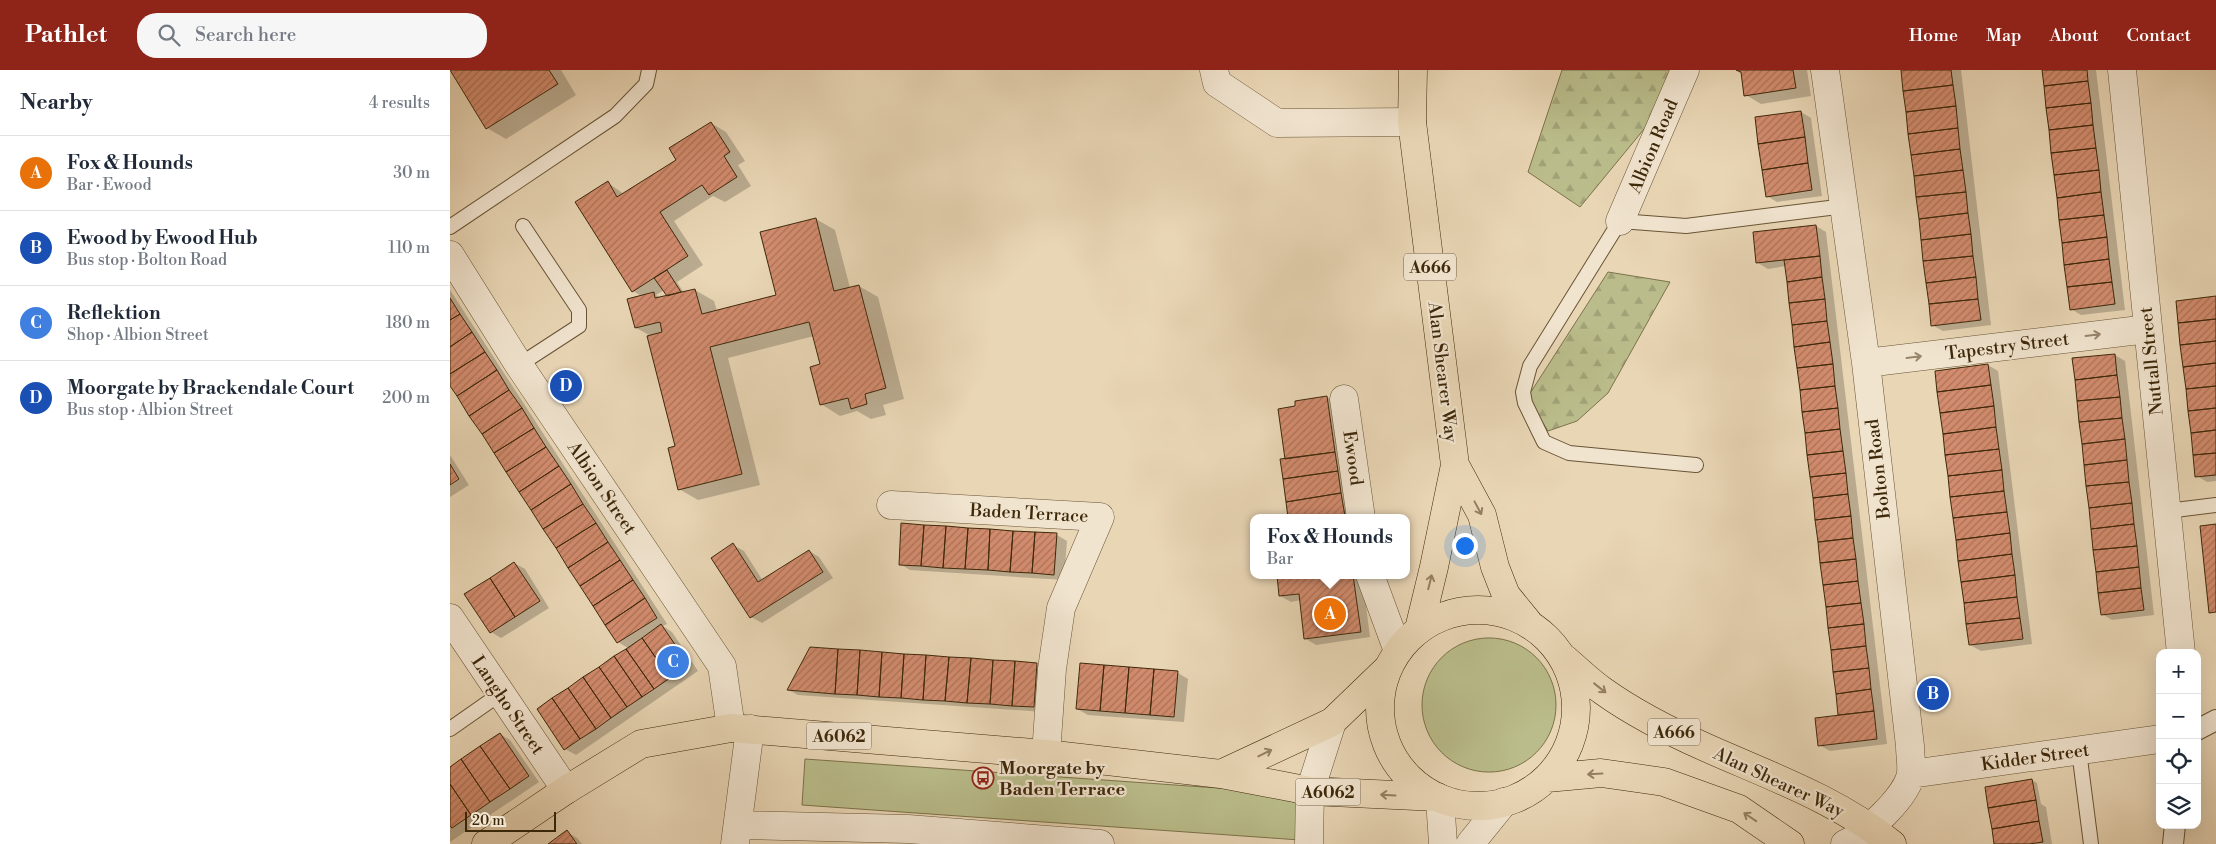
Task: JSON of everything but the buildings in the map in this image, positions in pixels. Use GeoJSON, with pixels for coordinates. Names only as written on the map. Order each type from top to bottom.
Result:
{"type":"FeatureCollection","features":[{"type":"Feature","properties":{"kind":"main road","name":"Alan Shearer Way"},"geometry":{"type":"LineString","coordinates":[[1413,70],[1412,122],[1455,465],[1419,629]]}},
{"type":"Feature","properties":{"kind":"main road","name":"Alan Shearer Way"},"geometry":{"type":"LineString","coordinates":[[1455,465],[1482,515],[1495,568],[1506,595],[1529,624]]}},
{"type":"Feature","properties":{"kind":"main road","name":"A666"},"geometry":{"type":"LineString","coordinates":[[1473,610],[1502,613],[1529,624],[1548,638],[1562,657],[1574,687],[1576,720],[1566,752],[1547,778],[1527,793],[1504,802],[1472,806],[1438,798],[1411,780],[1393,756],[1382,729],[1380,698],[1393,660],[1419,629],[1444,615],[1473,610]]}},
{"type":"Feature","properties":{"kind":"main road","name":"Alan Shearer Way"},"geometry":{"type":"LineString","coordinates":[[1562,657],[1602,691],[1648,719],[1812,795],[1868,835]]}},
{"type":"Feature","properties":{"kind":"main road"},"geometry":{"type":"LineString","coordinates":[[1221,774],[1332,722],[1393,660]]}},
{"type":"Feature","properties":{"kind":"main road","name":"A6062"},"geometry":{"type":"LineString","coordinates":[[486,844],[566,790],[642,744],[740,728],[1046,754],[1221,774],[1310,791],[1438,798]]}},
{"type":"Feature","properties":{"kind":"main road"},"geometry":{"type":"LineString","coordinates":[[1547,778],[1602,773],[1664,782],[1739,809],[1790,844]]}},
{"type":"Feature","properties":{"kind":"main road","name":"A666"},"geometry":{"type":"LineString","coordinates":[[1868,835],[1892,844]]}},
{"type":"Feature","properties":{"kind":"street"},"geometry":{"type":"LineString","coordinates":[[1214,70],[1216,83],[1277,123],[1412,122]]}},
{"type":"Feature","properties":{"kind":"street","name":"Albion Road"},"geometry":{"type":"LineString","coordinates":[[1620,221],[1685,70]]}},
{"type":"Feature","properties":{"kind":"street","name":"Bolton Road"},"geometry":{"type":"LineString","coordinates":[[1825,70],[1866,363],[1910,746],[1911,774]]}},
{"type":"Feature","properties":{"kind":"street","name":"Nuttall Street"},"geometry":{"type":"LineString","coordinates":[[2122,70],[2181,649]]}},
{"type":"Feature","properties":{"kind":"street","name":"Albion Street"},"geometry":{"type":"LineString","coordinates":[[450,255],[520,365],[722,666],[740,728],[737,834]]}},
{"type":"Feature","properties":{"kind":"street","name":"Tapestry Street"},"geometry":{"type":"LineString","coordinates":[[1866,363],[2148,329]]}},
{"type":"Feature","properties":{"kind":"street","name":"Ewood"},"geometry":{"type":"LineString","coordinates":[[1344,399],[1361,514]]}},
{"type":"Feature","properties":{"kind":"street","name":"Baden Terrace"},"geometry":{"type":"LineString","coordinates":[[891,505],[1100,517],[1061,608],[1052,669],[1046,754]]}},
{"type":"Feature","properties":{"kind":"street"},"geometry":{"type":"LineString","coordinates":[[1371,579],[1393,660]]}},
{"type":"Feature","properties":{"kind":"street","name":"Langho Street"},"geometry":{"type":"LineString","coordinates":[[450,618],[566,790]]}},
{"type":"Feature","properties":{"kind":"street"},"geometry":{"type":"LineString","coordinates":[[2201,728],[2216,720]]}},
{"type":"Feature","properties":{"kind":"street"},"geometry":{"type":"LineString","coordinates":[[1308,844],[1310,791],[1332,722]]}},
{"type":"Feature","properties":{"kind":"street","name":"Kidder Street"},"geometry":{"type":"LineString","coordinates":[[1911,774],[2156,740]]}},
{"type":"Feature","properties":{"kind":"street"},"geometry":{"type":"LineString","coordinates":[[1845,844],[1868,835],[1904,790],[1911,774]]}},
{"type":"Feature","properties":{"kind":"street"},"geometry":{"type":"LineString","coordinates":[[1438,798],[1443,844]]}},
{"type":"Feature","properties":{"kind":"street"},"geometry":{"type":"LineString","coordinates":[[1470,844],[1504,802]]}},
{"type":"Feature","properties":{"kind":"street"},"geometry":{"type":"LineString","coordinates":[[737,834],[908,829],[1100,844]]}},
{"type":"Feature","properties":{"kind":"street"},"geometry":{"type":"LineString","coordinates":[[2173,844],[2175,829]]}},
{"type":"Feature","properties":{"kind":"lane"},"geometry":{"type":"LineString","coordinates":[[450,227],[615,116],[646,84],[649,70]]}},
{"type":"Feature","properties":{"kind":"lane"},"geometry":{"type":"LineString","coordinates":[[1696,465],[1569,453],[1544,442],[1525,403],[1523,392],[1530,366],[1620,221],[1686,226],[1845,206]]}},
{"type":"Feature","properties":{"kind":"lane"},"geometry":{"type":"LineString","coordinates":[[520,365],[579,326],[578,310],[523,226]]}},
{"type":"Feature","properties":{"kind":"lane"},"geometry":{"type":"LineString","coordinates":[[2167,511],[2216,505]]}},
{"type":"Feature","properties":{"kind":"lane"},"geometry":{"type":"LineString","coordinates":[[450,729],[500,694]]}},
{"type":"Feature","properties":{"kind":"lane"},"geometry":{"type":"LineString","coordinates":[[2079,751],[2091,844]]}},
{"type":"Feature","properties":{"kind":"green space"},"geometry":{"type":"Polygon","coordinates":[[[1562,70],[1681,70],[1677,89],[1580,207],[1528,172],[1562,70]]]}},
{"type":"Feature","properties":{"kind":"green space"},"geometry":{"type":"Polygon","coordinates":[[[1608,272],[1670,282],[1608,393],[1577,421],[1548,431],[1527,398],[1608,272]]]}},
{"type":"Feature","properties":{"kind":"green space"},"geometry":{"type":"Polygon","coordinates":[[[1489,638],[1515,643],[1536,658],[1551,679],[1556,705],[1551,731],[1536,752],[1515,767],[1489,772],[1463,767],[1442,752],[1427,731],[1422,705],[1427,679],[1442,658],[1463,643],[1489,638]]]}},
{"type":"Feature","properties":{"kind":"green space"},"geometry":{"type":"Polygon","coordinates":[[[805,759],[1303,794],[1300,840],[802,805],[805,759]]]}},
{"type":"Feature","properties":{"kind":"place","name":"Moorgate by Brackendale Court"},"geometry":{"type":"Point","coordinates":[566,386]}},
{"type":"Feature","properties":{"kind":"place","name":"Fox & Hounds"},"geometry":{"type":"Point","coordinates":[1330,614]}},
{"type":"Feature","properties":{"kind":"place","name":"Reflektion"},"geometry":{"type":"Point","coordinates":[673,662]}},
{"type":"Feature","properties":{"kind":"place","name":"Ewood by Ewood Hub"},"geometry":{"type":"Point","coordinates":[1933,694]}},
{"type":"Feature","properties":{"kind":"place","name":"Moorgate by Baden Terrace"},"geometry":{"type":"Point","coordinates":[983,778]}}]}
